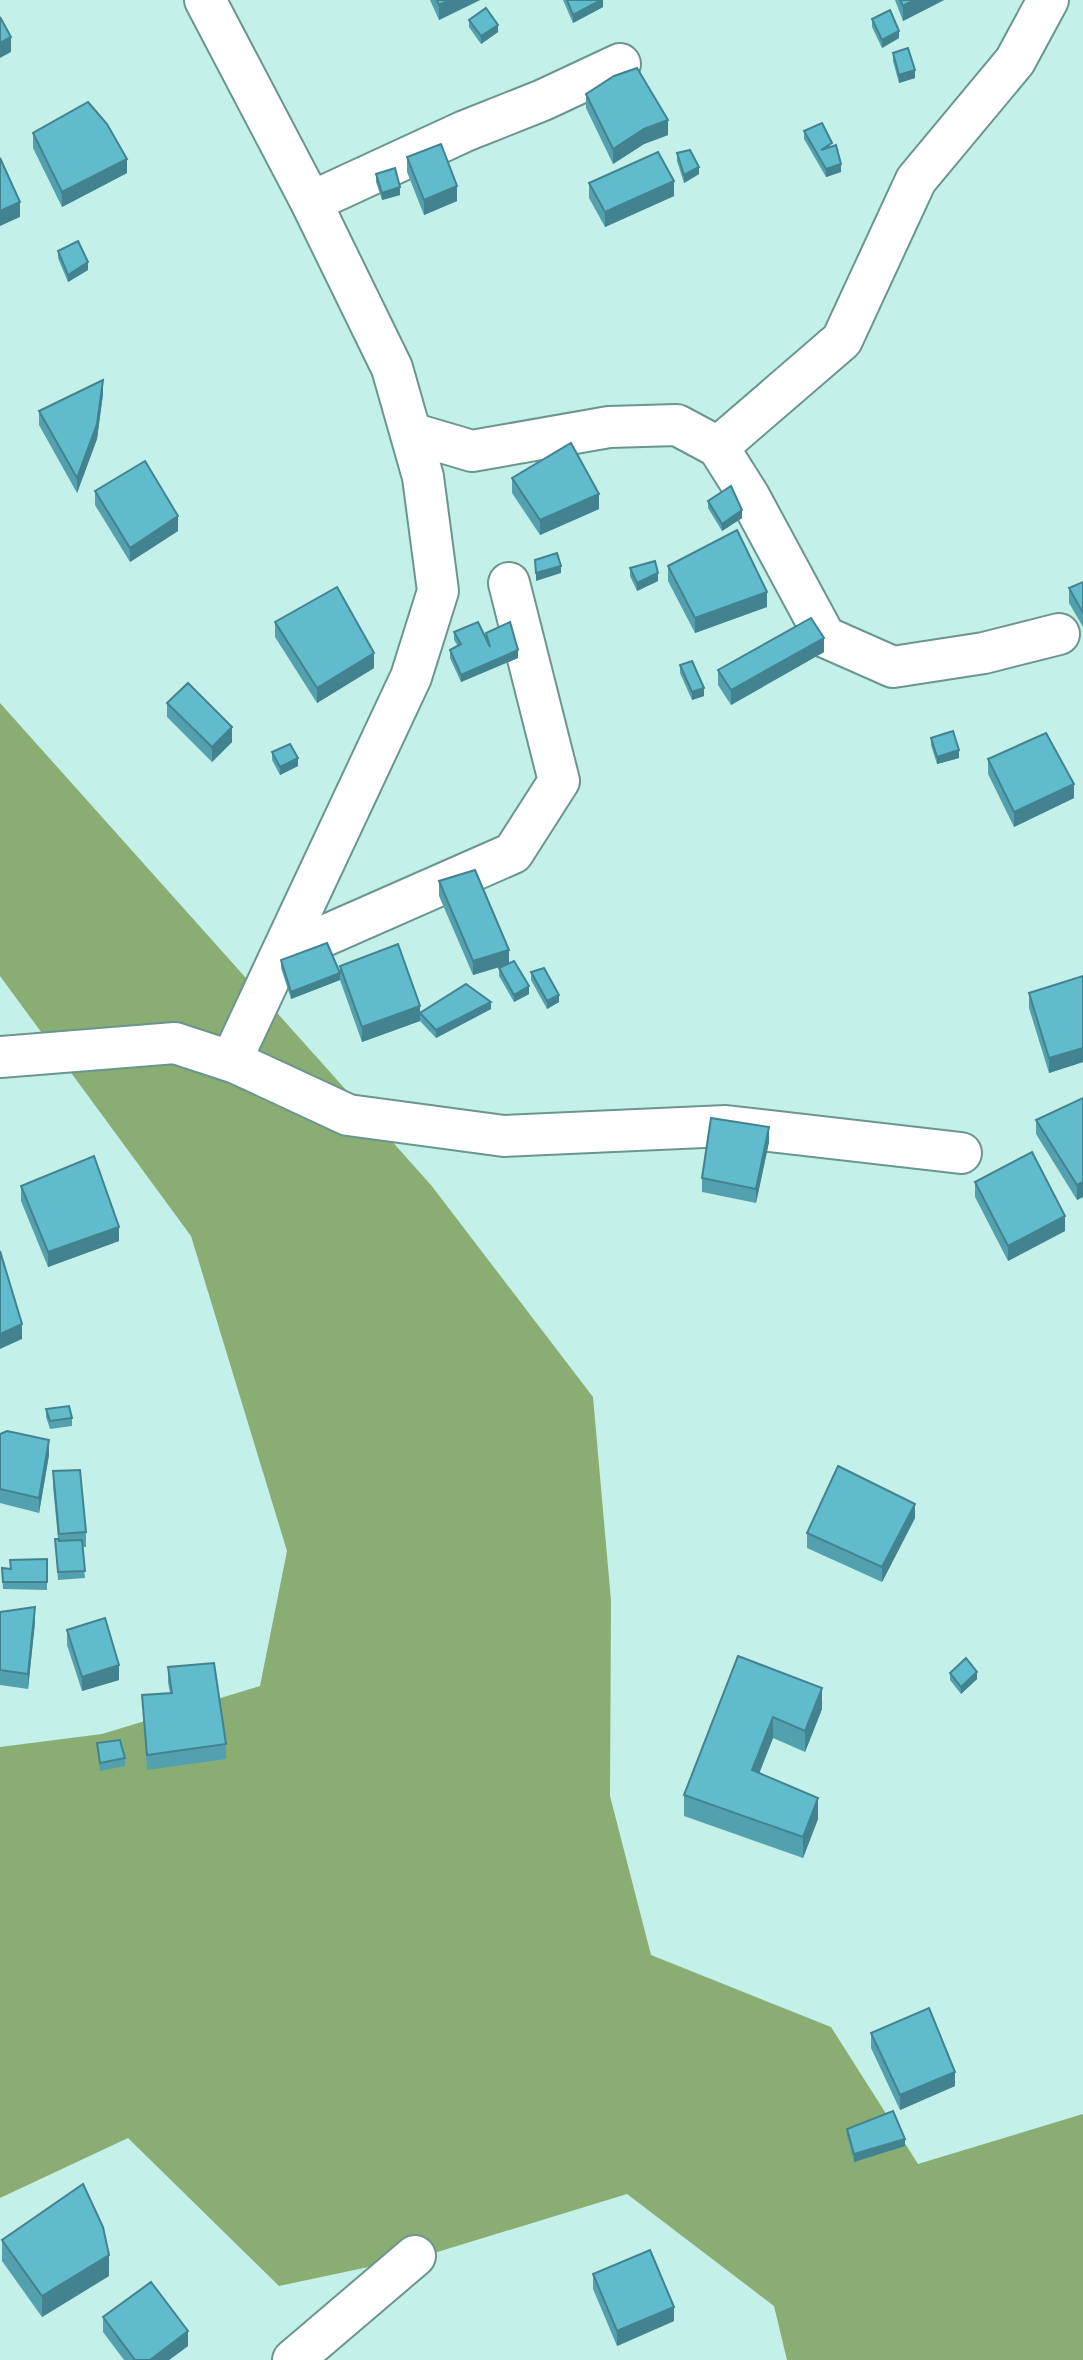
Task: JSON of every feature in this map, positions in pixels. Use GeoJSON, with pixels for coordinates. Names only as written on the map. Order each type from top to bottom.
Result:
{"type":"FeatureCollection","features":[{"type":"Feature","properties":{"kind":"street"},"geometry":{"type":"LineString","coordinates":[[205,0],[311,202],[392,368],[423,477],[438,591],[411,677],[231,1061]]}},
{"type":"Feature","properties":{"kind":"street"},"geometry":{"type":"LineString","coordinates":[[718,447],[842,340],[916,180],[1015,61],[1048,0]]}},
{"type":"Feature","properties":{"kind":"street"},"geometry":{"type":"LineString","coordinates":[[311,202],[620,64]]}},
{"type":"Feature","properties":{"kind":"street"},"geometry":{"type":"LineString","coordinates":[[411,433],[472,451],[609,427],[677,425],[718,447],[749,496],[825,637],[893,667],[984,653],[1059,634]]}},
{"type":"Feature","properties":{"kind":"street"},"geometry":{"type":"LineString","coordinates":[[281,955],[513,853],[559,781],[509,583]]}},
{"type":"Feature","properties":{"kind":"street"},"geometry":{"type":"LineString","coordinates":[[0,1057],[175,1043],[231,1061],[348,1115],[504,1136],[726,1126],[961,1153]]}},
{"type":"Feature","properties":{"kind":"street"},"geometry":{"type":"LineString","coordinates":[[293,2360],[415,2256]]}},
{"type":"Feature","properties":{"kind":"green space"},"geometry":{"type":"Polygon","coordinates":[[[0,703],[431,1185],[593,1397],[611,1601],[610,1796],[651,1955],[831,2027],[918,2164],[1083,2114],[1083,2360],[787,2360],[774,2306],[627,2194],[434,2253],[279,2286],[128,2138],[0,2198],[0,1747],[102,1734],[260,1686],[287,1551],[191,1236],[0,976],[0,703]]]}},
{"type":"Feature","properties":{"kind":"building"},"geometry":{"type":"Polygon","coordinates":[[[567,0],[601,0],[573,15],[567,0]]]}},
{"type":"Feature","properties":{"kind":"building"},"geometry":{"type":"Polygon","coordinates":[[[900,0],[914,0],[903,6],[900,0]]]}},
{"type":"Feature","properties":{"kind":"building"},"geometry":{"type":"Polygon","coordinates":[[[486,8],[498,25],[481,36],[469,20],[486,8]]]}},
{"type":"Feature","properties":{"kind":"building"},"geometry":{"type":"Polygon","coordinates":[[[890,10],[899,31],[882,40],[872,19],[890,10]]]}},
{"type":"Feature","properties":{"kind":"building"},"geometry":{"type":"Polygon","coordinates":[[[0,17],[11,37],[0,43],[0,17]]]}},
{"type":"Feature","properties":{"kind":"building"},"geometry":{"type":"Polygon","coordinates":[[[908,48],[915,70],[899,75],[893,53],[908,48]]]}},
{"type":"Feature","properties":{"kind":"building"},"geometry":{"type":"Polygon","coordinates":[[[637,68],[668,120],[644,129],[613,149],[586,94],[614,76],[637,68]]]}},
{"type":"Feature","properties":{"kind":"building"},"geometry":{"type":"Polygon","coordinates":[[[88,102],[107,124],[127,159],[62,192],[33,133],[88,102]]]}},
{"type":"Feature","properties":{"kind":"building"},"geometry":{"type":"Polygon","coordinates":[[[822,123],[832,143],[821,150],[836,145],[841,164],[826,169],[804,131],[822,123]]]}},
{"type":"Feature","properties":{"kind":"building"},"geometry":{"type":"Polygon","coordinates":[[[441,144],[457,186],[424,200],[407,157],[441,144]]]}},
{"type":"Feature","properties":{"kind":"building"},"geometry":{"type":"Polygon","coordinates":[[[690,150],[699,167],[684,175],[677,153],[690,150]]]}},
{"type":"Feature","properties":{"kind":"building"},"geometry":{"type":"Polygon","coordinates":[[[658,152],[674,181],[605,212],[589,183],[658,152]]]}},
{"type":"Feature","properties":{"kind":"building"},"geometry":{"type":"Polygon","coordinates":[[[0,158],[20,202],[0,211],[0,158]]]}},
{"type":"Feature","properties":{"kind":"building"},"geometry":{"type":"Polygon","coordinates":[[[395,168],[400,187],[382,193],[376,174],[395,168]]]}},
{"type":"Feature","properties":{"kind":"building"},"geometry":{"type":"Polygon","coordinates":[[[78,241],[88,262],[68,275],[58,251],[78,241]]]}},
{"type":"Feature","properties":{"kind":"building"},"geometry":{"type":"Polygon","coordinates":[[[103,380],[97,424],[77,478],[39,411],[103,380]]]}},
{"type":"Feature","properties":{"kind":"building"},"geometry":{"type":"Polygon","coordinates":[[[571,443],[599,494],[540,520],[512,478],[571,443]]]}},
{"type":"Feature","properties":{"kind":"building"},"geometry":{"type":"Polygon","coordinates":[[[145,461],[178,516],[130,548],[95,491],[145,461]]]}},
{"type":"Feature","properties":{"kind":"building"},"geometry":{"type":"Polygon","coordinates":[[[731,486],[742,510],[722,524],[708,501],[731,486]]]}},
{"type":"Feature","properties":{"kind":"building"},"geometry":{"type":"Polygon","coordinates":[[[737,530],[767,592],[695,618],[668,566],[737,530]]]}},
{"type":"Feature","properties":{"kind":"building"},"geometry":{"type":"Polygon","coordinates":[[[557,553],[561,566],[536,573],[535,560],[557,553]]]}},
{"type":"Feature","properties":{"kind":"building"},"geometry":{"type":"Polygon","coordinates":[[[655,561],[658,573],[637,583],[630,568],[655,561]]]}},
{"type":"Feature","properties":{"kind":"building"},"geometry":{"type":"Polygon","coordinates":[[[1083,582],[1083,613],[1069,588],[1083,582]]]}},
{"type":"Feature","properties":{"kind":"building"},"geometry":{"type":"Polygon","coordinates":[[[337,587],[374,653],[317,688],[275,622],[337,587]]]}},
{"type":"Feature","properties":{"kind":"building"},"geometry":{"type":"Polygon","coordinates":[[[811,618],[824,638],[731,690],[718,670],[811,618]]]}},
{"type":"Feature","properties":{"kind":"building"},"geometry":{"type":"Polygon","coordinates":[[[478,622],[490,647],[486,633],[510,622],[518,650],[461,675],[450,650],[461,644],[454,632],[478,622]]]}},
{"type":"Feature","properties":{"kind":"building"},"geometry":{"type":"Polygon","coordinates":[[[692,661],[704,688],[692,692],[680,665],[692,661]]]}},
{"type":"Feature","properties":{"kind":"building"},"geometry":{"type":"Polygon","coordinates":[[[188,683],[232,727],[212,747],[167,703],[188,683]]]}},
{"type":"Feature","properties":{"kind":"building"},"geometry":{"type":"Polygon","coordinates":[[[953,731],[959,750],[937,757],[931,738],[953,731]]]}},
{"type":"Feature","properties":{"kind":"building"},"geometry":{"type":"Polygon","coordinates":[[[1046,733],[1074,784],[1014,812],[988,759],[1046,733]]]}},
{"type":"Feature","properties":{"kind":"building"},"geometry":{"type":"Polygon","coordinates":[[[290,744],[298,758],[280,767],[272,752],[290,744]]]}},
{"type":"Feature","properties":{"kind":"building"},"geometry":{"type":"Polygon","coordinates":[[[475,870],[509,950],[473,961],[439,881],[475,870]]]}},
{"type":"Feature","properties":{"kind":"building"},"geometry":{"type":"Polygon","coordinates":[[[327,943],[340,973],[291,992],[281,960],[327,943]]]}},
{"type":"Feature","properties":{"kind":"building"},"geometry":{"type":"Polygon","coordinates":[[[398,944],[420,1006],[362,1027],[340,966],[398,944]]]}},
{"type":"Feature","properties":{"kind":"building"},"geometry":{"type":"Polygon","coordinates":[[[514,961],[529,986],[514,995],[499,968],[514,961]]]}},
{"type":"Feature","properties":{"kind":"building"},"geometry":{"type":"Polygon","coordinates":[[[544,968],[559,995],[547,1001],[531,972],[544,968]]]}},
{"type":"Feature","properties":{"kind":"building"},"geometry":{"type":"Polygon","coordinates":[[[1083,976],[1083,1048],[1049,1058],[1029,993],[1083,976]]]}},
{"type":"Feature","properties":{"kind":"building"},"geometry":{"type":"Polygon","coordinates":[[[466,984],[491,1002],[436,1030],[420,1013],[466,984]]]}},
{"type":"Feature","properties":{"kind":"building"},"geometry":{"type":"Polygon","coordinates":[[[1083,1098],[1083,1182],[1077,1185],[1036,1120],[1083,1098]]]}},
{"type":"Feature","properties":{"kind":"building"},"geometry":{"type":"Polygon","coordinates":[[[711,1118],[769,1127],[756,1189],[702,1178],[711,1118]]]}},
{"type":"Feature","properties":{"kind":"building"},"geometry":{"type":"Polygon","coordinates":[[[1032,1152],[1065,1216],[1008,1246],[975,1182],[1032,1152]]]}},
{"type":"Feature","properties":{"kind":"building"},"geometry":{"type":"Polygon","coordinates":[[[94,1156],[119,1227],[48,1252],[21,1186],[94,1156]]]}},
{"type":"Feature","properties":{"kind":"building"},"geometry":{"type":"Polygon","coordinates":[[[0,1251],[22,1324],[0,1334],[0,1251]]]}},
{"type":"Feature","properties":{"kind":"building"},"geometry":{"type":"Polygon","coordinates":[[[69,1406],[72,1418],[50,1421],[46,1409],[69,1406]]]}},
{"type":"Feature","properties":{"kind":"building"},"geometry":{"type":"Polygon","coordinates":[[[7,1431],[49,1440],[39,1498],[0,1489],[0,1434],[7,1431]]]}},
{"type":"Feature","properties":{"kind":"building"},"geometry":{"type":"Polygon","coordinates":[[[838,1466],[915,1504],[882,1567],[807,1533],[838,1466]]]}},
{"type":"Feature","properties":{"kind":"building"},"geometry":{"type":"Polygon","coordinates":[[[80,1470],[86,1532],[59,1534],[53,1471],[80,1470]]]}},
{"type":"Feature","properties":{"kind":"building"},"geometry":{"type":"Polygon","coordinates":[[[55,1539],[82,1540],[85,1571],[58,1572],[55,1539]]]}},
{"type":"Feature","properties":{"kind":"building"},"geometry":{"type":"Polygon","coordinates":[[[47,1559],[47,1582],[3,1582],[2,1568],[11,1569],[10,1560],[47,1559]]]}},
{"type":"Feature","properties":{"kind":"building"},"geometry":{"type":"Polygon","coordinates":[[[35,1607],[28,1674],[0,1670],[0,1612],[35,1607]]]}},
{"type":"Feature","properties":{"kind":"building"},"geometry":{"type":"Polygon","coordinates":[[[105,1618],[119,1665],[82,1677],[67,1630],[105,1618]]]}},
{"type":"Feature","properties":{"kind":"building"},"geometry":{"type":"Polygon","coordinates":[[[738,1656],[822,1688],[805,1731],[773,1717],[752,1770],[818,1798],[803,1837],[684,1795],[738,1656]]]}},
{"type":"Feature","properties":{"kind":"building"},"geometry":{"type":"Polygon","coordinates":[[[966,1658],[977,1672],[961,1687],[950,1673],[966,1658]]]}},
{"type":"Feature","properties":{"kind":"building"},"geometry":{"type":"Polygon","coordinates":[[[214,1663],[226,1744],[147,1755],[142,1695],[172,1693],[168,1667],[214,1663]]]}},
{"type":"Feature","properties":{"kind":"building"},"geometry":{"type":"Polygon","coordinates":[[[120,1740],[125,1758],[100,1763],[97,1743],[120,1740]]]}},
{"type":"Feature","properties":{"kind":"building"},"geometry":{"type":"Polygon","coordinates":[[[929,2008],[955,2072],[900,2095],[871,2033],[929,2008]]]}},
{"type":"Feature","properties":{"kind":"building"},"geometry":{"type":"Polygon","coordinates":[[[893,2111],[905,2139],[854,2154],[847,2129],[893,2111]]]}},
{"type":"Feature","properties":{"kind":"building"},"geometry":{"type":"Polygon","coordinates":[[[83,2184],[103,2227],[109,2255],[42,2296],[2,2240],[83,2184]]]}},
{"type":"Feature","properties":{"kind":"building"},"geometry":{"type":"Polygon","coordinates":[[[650,2250],[674,2307],[617,2331],[593,2274],[650,2250]]]}},
{"type":"Feature","properties":{"kind":"building"},"geometry":{"type":"Polygon","coordinates":[[[151,2282],[188,2331],[150,2360],[135,2360],[103,2317],[151,2282]]]}}]}
